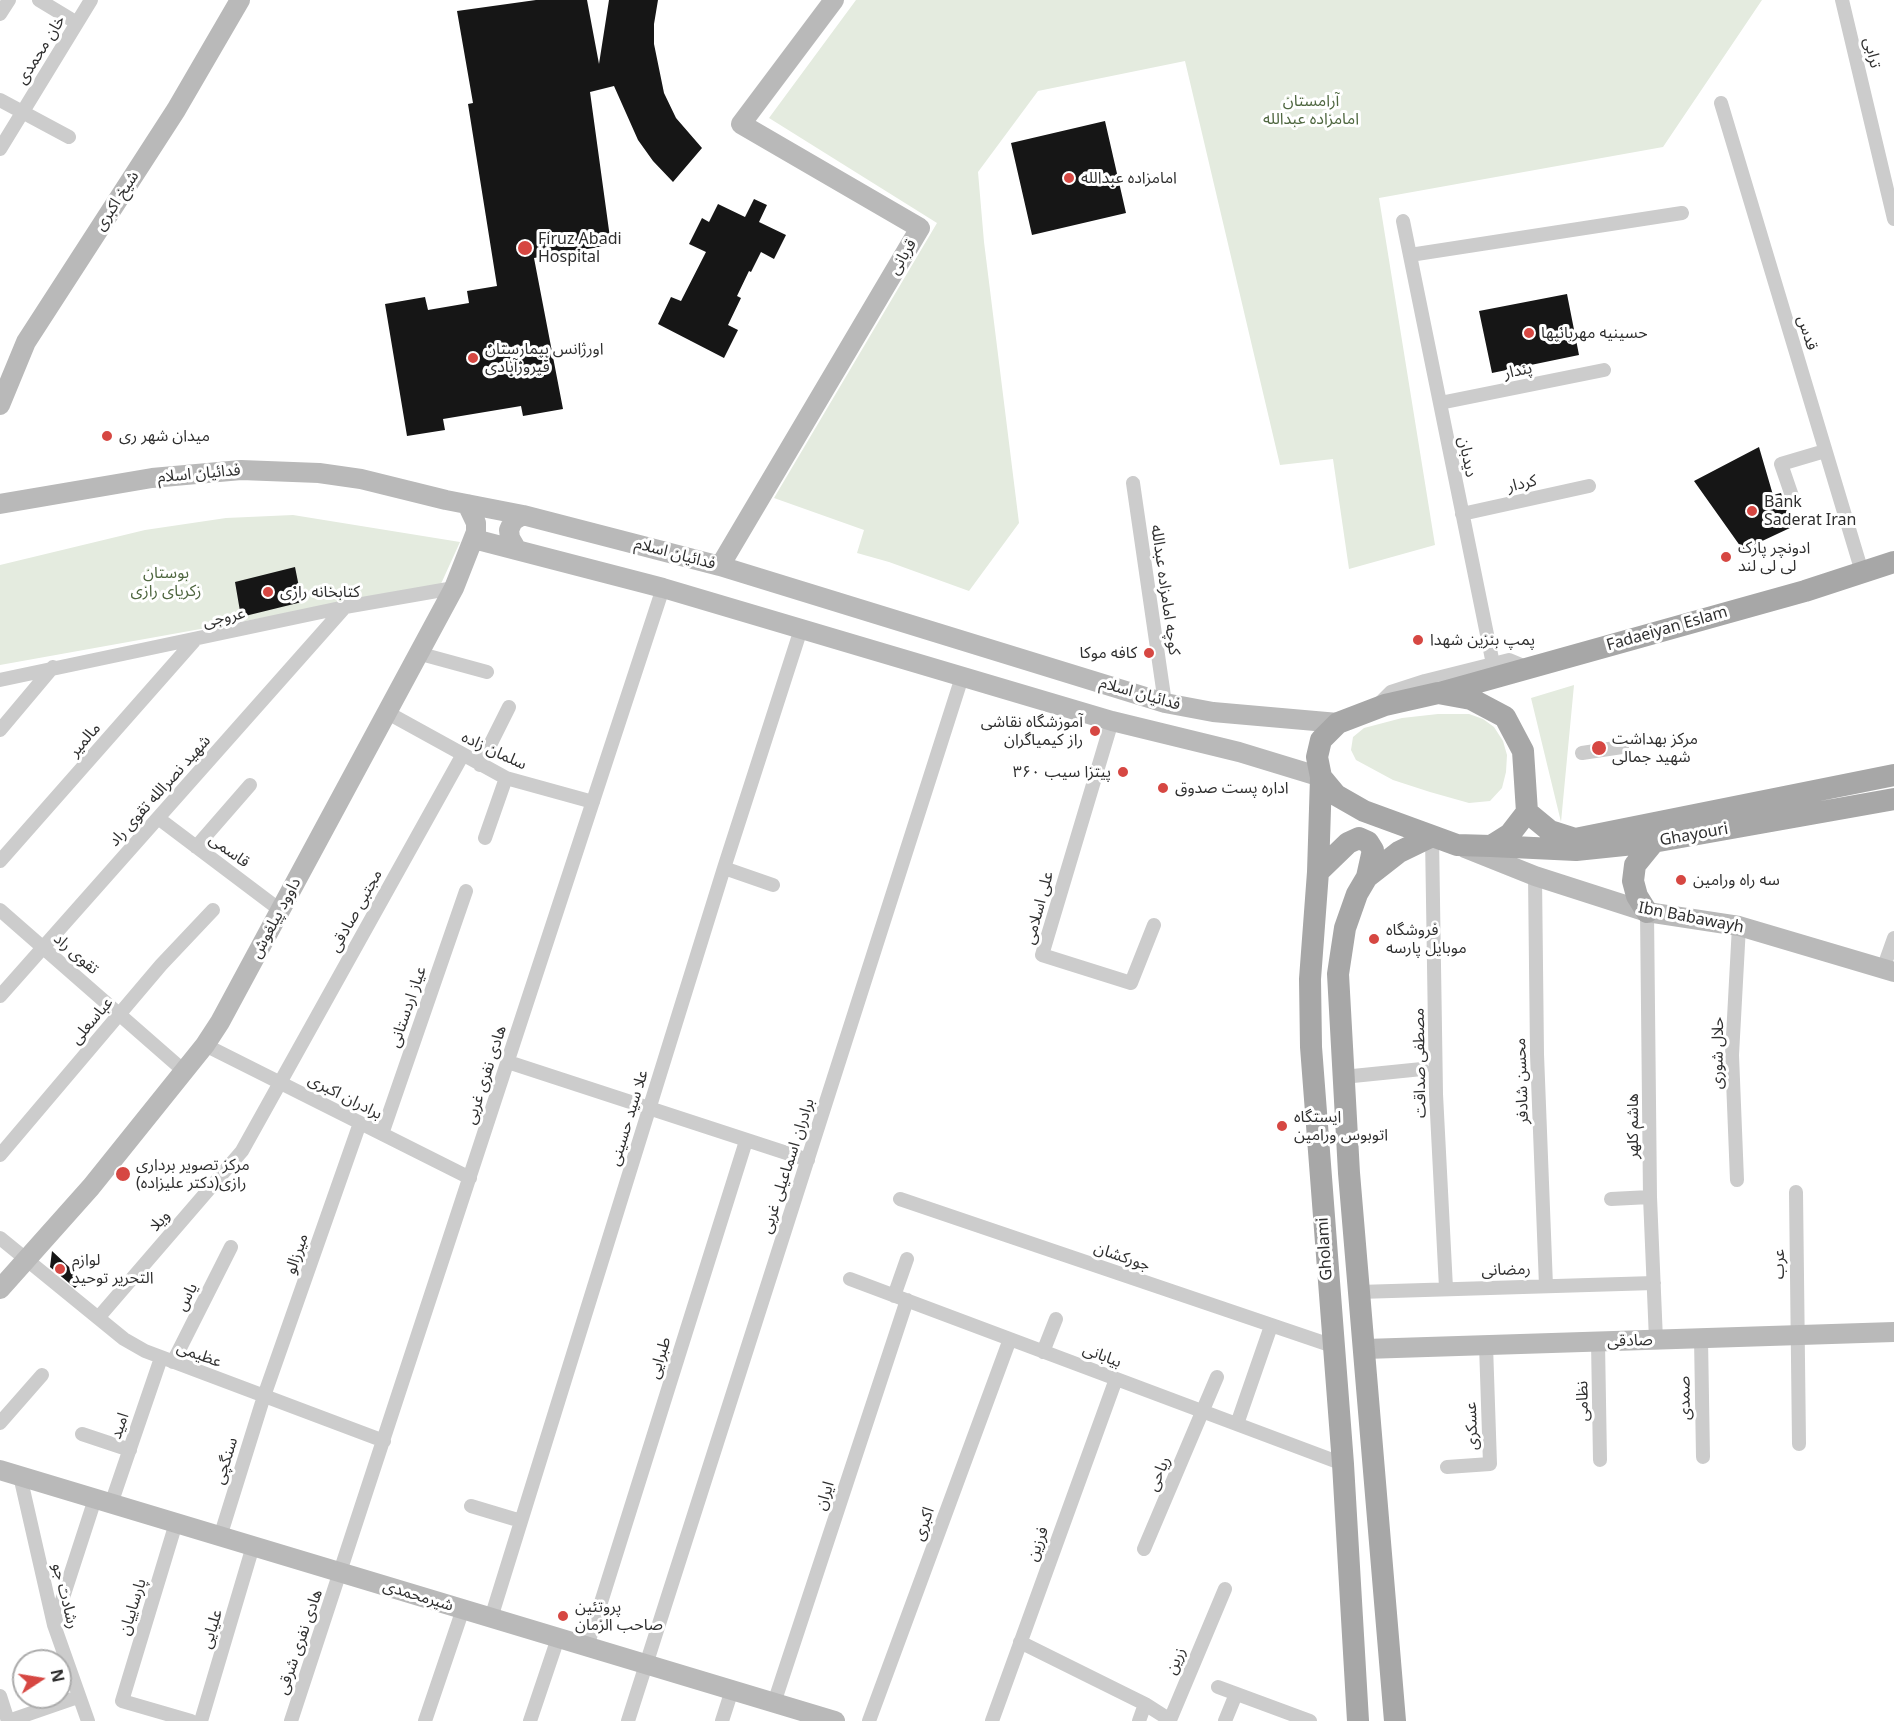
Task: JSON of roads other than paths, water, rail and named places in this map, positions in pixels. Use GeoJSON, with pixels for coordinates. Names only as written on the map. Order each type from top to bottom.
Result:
{"type":"FeatureCollection","features":[{"type":"Feature","properties":{"kind":"main road","name":"شیخ اکبری"},"geometry":{"type":"LineString","coordinates":[[0,405],[26,342],[176,110],[240,0]]}},
{"type":"Feature","properties":{"kind":"main road","name":"قربانی"},"geometry":{"type":"LineString","coordinates":[[720,566],[920,228],[741,124],[834,0]]}},
{"type":"Feature","properties":{"kind":"main road","name":"فدائیان اسلام"},"geometry":{"type":"LineString","coordinates":[[0,504],[152,478],[241,470],[319,472],[523,514],[720,566],[1165,703],[1213,712],[1338,723]]}},
{"type":"Feature","properties":{"kind":"main road"},"geometry":{"type":"LineString","coordinates":[[467,504],[476,523],[474,539]]}},
{"type":"Feature","properties":{"kind":"main road"},"geometry":{"type":"LineString","coordinates":[[517,550],[510,538],[509,530],[513,521],[523,514]]}},
{"type":"Feature","properties":{"kind":"main road","name":"فدائیان اسلام"},"geometry":{"type":"LineString","coordinates":[[474,539],[663,588],[1112,721],[1239,752],[1321,777]]}},
{"type":"Feature","properties":{"kind":"main road","name":"داوود پیلغوش"},"geometry":{"type":"LineString","coordinates":[[0,1289],[91,1187],[205,1045],[220,1022],[421,654],[454,588],[474,539]]}},
{"type":"Feature","properties":{"kind":"main road","name":"Fadaeiyan Eslam"},"geometry":{"type":"LineString","coordinates":[[1438,693],[1805,591],[1894,562]]}},
{"type":"Feature","properties":{"kind":"main road"},"geometry":{"type":"LineString","coordinates":[[1438,693],[1471,699],[1505,717],[1523,751],[1527,812],[1510,834],[1491,846],[1457,845],[1364,811],[1336,795],[1321,777],[1317,757],[1321,740],[1338,723],[1438,693]]}},
{"type":"Feature","properties":{"kind":"main road","name":"Ghayouri"},"geometry":{"type":"LineString","coordinates":[[1527,812],[1550,831],[1575,839],[1894,775]]}},
{"type":"Feature","properties":{"kind":"main road","name":"Gholami"},"geometry":{"type":"LineString","coordinates":[[1321,777],[1318,872],[1310,979],[1311,1047],[1343,1464],[1358,1721]]}},
{"type":"Feature","properties":{"kind":"main road","name":"Ghayouri"},"geometry":{"type":"LineString","coordinates":[[1491,846],[1576,850],[1653,843],[1894,799]]}},
{"type":"Feature","properties":{"kind":"main road"},"geometry":{"type":"LineString","coordinates":[[1647,912],[1637,896],[1633,881],[1635,865],[1674,819]]}},
{"type":"Feature","properties":{"kind":"main road","name":"Gholami"},"geometry":{"type":"LineString","coordinates":[[1395,1721],[1359,1292],[1338,974],[1346,928],[1357,894],[1367,877],[1399,852],[1432,836]]}},
{"type":"Feature","properties":{"kind":"main road"},"geometry":{"type":"LineString","coordinates":[[1318,872],[1348,843],[1359,838],[1368,842],[1373,850],[1367,877]]}},
{"type":"Feature","properties":{"kind":"main road","name":"Ibn Babawayh"},"geometry":{"type":"LineString","coordinates":[[1457,845],[1535,876],[1647,912],[1739,926],[1889,971]]}},
{"type":"Feature","properties":{"kind":"main road","name":"صادقی"},"geometry":{"type":"LineString","coordinates":[[1365,1349],[1894,1332]]}},
{"type":"Feature","properties":{"kind":"main road","name":"شیرمحمدی"},"geometry":{"type":"LineString","coordinates":[[0,1470],[823,1719]]}},
{"type":"Feature","properties":{"kind":"street"},"geometry":{"type":"LineString","coordinates":[[0,14],[9,0]]}},
{"type":"Feature","properties":{"kind":"street"},"geometry":{"type":"LineString","coordinates":[[39,0],[77,23]]}},
{"type":"Feature","properties":{"kind":"street","name":"خان محمدی"},"geometry":{"type":"LineString","coordinates":[[0,149],[91,0]]}},
{"type":"Feature","properties":{"kind":"street","name":"ترابی"},"geometry":{"type":"LineString","coordinates":[[1842,0],[1894,219]]}},
{"type":"Feature","properties":{"kind":"street"},"geometry":{"type":"LineString","coordinates":[[0,100],[69,137]]}},
{"type":"Feature","properties":{"kind":"street","name":"قدس"},"geometry":{"type":"LineString","coordinates":[[1721,103],[1862,572]]}},
{"type":"Feature","properties":{"kind":"street"},"geometry":{"type":"LineString","coordinates":[[1410,255],[1682,213]]}},
{"type":"Feature","properties":{"kind":"street","name":"دیدبان"},"geometry":{"type":"LineString","coordinates":[[1403,221],[1493,664]]}},
{"type":"Feature","properties":{"kind":"street","name":"پندار"},"geometry":{"type":"LineString","coordinates":[[1440,403],[1604,370]]}},
{"type":"Feature","properties":{"kind":"street"},"geometry":{"type":"LineString","coordinates":[[1792,496],[1781,465],[1825,452]]}},
{"type":"Feature","properties":{"kind":"street","name":"کوچه امامزاده عبدالله"},"geometry":{"type":"LineString","coordinates":[[1133,483],[1165,703]]}},
{"type":"Feature","properties":{"kind":"street","name":"کردار"},"geometry":{"type":"LineString","coordinates":[[1462,514],[1589,486]]}},
{"type":"Feature","properties":{"kind":"street","name":"عروجی"},"geometry":{"type":"LineString","coordinates":[[0,680],[194,641],[345,607],[454,588]]}},
{"type":"Feature","properties":{"kind":"street","name":"هادی نفری غربی"},"geometry":{"type":"LineString","coordinates":[[341,1573],[663,588]]}},
{"type":"Feature","properties":{"kind":"street","name":"شهید نصرالله تقوی راد"},"geometry":{"type":"LineString","coordinates":[[0,996],[345,607]]}},
{"type":"Feature","properties":{"kind":"street","name":"علا سید حسینی"},"geometry":{"type":"LineString","coordinates":[[491,1618],[724,868],[801,629]]}},
{"type":"Feature","properties":{"kind":"street","name":"مالمیر"},"geometry":{"type":"LineString","coordinates":[[0,861],[194,641]]}},
{"type":"Feature","properties":{"kind":"street"},"geometry":{"type":"LineString","coordinates":[[421,654],[486,672]]}},
{"type":"Feature","properties":{"kind":"street"},"geometry":{"type":"LineString","coordinates":[[1372,711],[1391,692],[1425,681],[1509,660],[1528,668]]}},
{"type":"Feature","properties":{"kind":"street"},"geometry":{"type":"LineString","coordinates":[[0,730],[52,668]]}},
{"type":"Feature","properties":{"kind":"street","name":"برادران اسماعیلی غربی"},"geometry":{"type":"LineString","coordinates":[[628,1721],[962,677]]}},
{"type":"Feature","properties":{"kind":"street"},"geometry":{"type":"LineString","coordinates":[[480,765],[509,707]]}},
{"type":"Feature","properties":{"kind":"street","name":"سلمان زاده"},"geometry":{"type":"LineString","coordinates":[[388,713],[462,756],[506,778],[593,802]]}},
{"type":"Feature","properties":{"kind":"street","name":"علی اسلامی"},"geometry":{"type":"LineString","coordinates":[[1112,721],[1042,955],[1131,982],[1154,925]]}},
{"type":"Feature","properties":{"kind":"street"},"geometry":{"type":"LineString","coordinates":[[1582,753],[1622,747]]}},
{"type":"Feature","properties":{"kind":"street","name":"مجتبی صادقی"},"geometry":{"type":"LineString","coordinates":[[280,1083],[462,756]]}},
{"type":"Feature","properties":{"kind":"street"},"geometry":{"type":"LineString","coordinates":[[485,838],[506,778]]}},
{"type":"Feature","properties":{"kind":"street"},"geometry":{"type":"LineString","coordinates":[[196,848],[250,785]]}},
{"type":"Feature","properties":{"kind":"street","name":"قاسمی"},"geometry":{"type":"LineString","coordinates":[[158,818],[280,910]]}},
{"type":"Feature","properties":{"kind":"street","name":"مصطفی صداقت"},"geometry":{"type":"LineString","coordinates":[[1432,836],[1436,1094],[1446,1288]]}},
{"type":"Feature","properties":{"kind":"street"},"geometry":{"type":"LineString","coordinates":[[724,868],[773,885]]}},
{"type":"Feature","properties":{"kind":"street","name":"محسن شادفر"},"geometry":{"type":"LineString","coordinates":[[1535,876],[1537,1054],[1546,1286]]}},
{"type":"Feature","properties":{"kind":"street","name":"عیاز اردستانی"},"geometry":{"type":"LineString","coordinates":[[382,1134],[466,891]]}},
{"type":"Feature","properties":{"kind":"street","name":"تقوی راد"},"geometry":{"type":"LineString","coordinates":[[0,909],[184,1071]]}},
{"type":"Feature","properties":{"kind":"street","name":"عباسعلی"},"geometry":{"type":"LineString","coordinates":[[0,1155],[119,1014],[213,910]]}},
{"type":"Feature","properties":{"kind":"street","name":"هاشم کلهر"},"geometry":{"type":"LineString","coordinates":[[1647,912],[1650,1197],[1656,1340]]}},
{"type":"Feature","properties":{"kind":"street","name":"حلال شوری"},"geometry":{"type":"LineString","coordinates":[[1737,1180],[1732,1055],[1739,926]]}},
{"type":"Feature","properties":{"kind":"street"},"geometry":{"type":"LineString","coordinates":[[1889,971],[1894,938]]}},
{"type":"Feature","properties":{"kind":"street","name":"برادران اکبری"},"geometry":{"type":"LineString","coordinates":[[205,1045],[470,1178]]}},
{"type":"Feature","properties":{"kind":"street"},"geometry":{"type":"LineString","coordinates":[[508,1062],[808,1160]]}},
{"type":"Feature","properties":{"kind":"street"},"geometry":{"type":"LineString","coordinates":[[1343,1077],[1422,1070]]}},
{"type":"Feature","properties":{"kind":"street","name":"ویلا"},"geometry":{"type":"LineString","coordinates":[[98,1318],[242,1152],[280,1083]]}},
{"type":"Feature","properties":{"kind":"street","name":"میرزالو"},"geometry":{"type":"LineString","coordinates":[[264,1396],[360,1123]]}},
{"type":"Feature","properties":{"kind":"street","name":"طبرایی"},"geometry":{"type":"LineString","coordinates":[[588,1647],[746,1141]]}},
{"type":"Feature","properties":{"kind":"street","name":"عرب"},"geometry":{"type":"LineString","coordinates":[[1796,1192],[1799,1444]]}},
{"type":"Feature","properties":{"kind":"street"},"geometry":{"type":"LineString","coordinates":[[1611,1198],[1650,1197]]}},
{"type":"Feature","properties":{"kind":"street","name":"جورکشان"},"geometry":{"type":"LineString","coordinates":[[900,1199],[1333,1346]]}},
{"type":"Feature","properties":{"kind":"street","name":"عظیمی"},"geometry":{"type":"LineString","coordinates":[[0,1238],[124,1339],[167,1360],[384,1441]]}},
{"type":"Feature","properties":{"kind":"street","name":"یاس"},"geometry":{"type":"LineString","coordinates":[[167,1360],[231,1247]]}},
{"type":"Feature","properties":{"kind":"street","name":"ایران"},"geometry":{"type":"LineString","coordinates":[[774,1703],[901,1298],[907,1259]]}},
{"type":"Feature","properties":{"kind":"street","name":"بیابانی"},"geometry":{"type":"LineString","coordinates":[[850,1279],[1343,1464]]}},
{"type":"Feature","properties":{"kind":"street","name":"رمضانی"},"geometry":{"type":"LineString","coordinates":[[1359,1292],[1654,1282]]}},
{"type":"Feature","properties":{"kind":"street"},"geometry":{"type":"LineString","coordinates":[[1043,1352],[1056,1319]]}},
{"type":"Feature","properties":{"kind":"street"},"geometry":{"type":"LineString","coordinates":[[1237,1424],[1271,1326]]}},
{"type":"Feature","properties":{"kind":"street","name":"صمدی"},"geometry":{"type":"LineString","coordinates":[[1701,1338],[1703,1457]]}},
{"type":"Feature","properties":{"kind":"street","name":"اکبری"},"geometry":{"type":"LineString","coordinates":[[869,1721],[1010,1339]]}},
{"type":"Feature","properties":{"kind":"street","name":"نظامی"},"geometry":{"type":"LineString","coordinates":[[1598,1342],[1600,1460]]}},
{"type":"Feature","properties":{"kind":"street","name":"عسکری"},"geometry":{"type":"LineString","coordinates":[[1447,1467],[1490,1464],[1485,1345]]}},
{"type":"Feature","properties":{"kind":"street","name":"امید"},"geometry":{"type":"LineString","coordinates":[[54,1625],[103,1501],[129,1450],[167,1360]]}},
{"type":"Feature","properties":{"kind":"street"},"geometry":{"type":"LineString","coordinates":[[0,1423],[42,1375]]}},
{"type":"Feature","properties":{"kind":"street","name":"ریاحی"},"geometry":{"type":"LineString","coordinates":[[1144,1549],[1217,1377]]}},
{"type":"Feature","properties":{"kind":"street","name":"فرزین"},"geometry":{"type":"LineString","coordinates":[[992,1721],[1116,1379]]}},
{"type":"Feature","properties":{"kind":"street","name":"سنگچی"},"geometry":{"type":"LineString","coordinates":[[220,1536],[264,1396]]}},
{"type":"Feature","properties":{"kind":"street"},"geometry":{"type":"LineString","coordinates":[[82,1434],[129,1450]]}},
{"type":"Feature","properties":{"kind":"street","name":"رشادت جو"},"geometry":{"type":"LineString","coordinates":[[20,1476],[54,1625],[88,1721]]}},
{"type":"Feature","properties":{"kind":"street"},"geometry":{"type":"LineString","coordinates":[[471,1506],[521,1521]]}},
{"type":"Feature","properties":{"kind":"street","name":"پارساییان"},"geometry":{"type":"LineString","coordinates":[[176,1523],[122,1701],[191,1721]]}},
{"type":"Feature","properties":{"kind":"street","name":"علیایی"},"geometry":{"type":"LineString","coordinates":[[201,1721],[254,1546]]}},
{"type":"Feature","properties":{"kind":"street","name":"هادی نفری شرقی"},"geometry":{"type":"LineString","coordinates":[[291,1721],[341,1573]]}},
{"type":"Feature","properties":{"kind":"street","name":"زرین"},"geometry":{"type":"LineString","coordinates":[[1020,1642],[1145,1704],[1170,1720],[1225,1589]]}},
{"type":"Feature","properties":{"kind":"street"},"geometry":{"type":"LineString","coordinates":[[425,1721],[463,1609]]}},
{"type":"Feature","properties":{"kind":"street"},"geometry":{"type":"LineString","coordinates":[[530,1721],[558,1638]]}},
{"type":"Feature","properties":{"kind":"street"},"geometry":{"type":"LineString","coordinates":[[1218,1687],[1310,1721]]}},
{"type":"Feature","properties":{"kind":"street"},"geometry":{"type":"LineString","coordinates":[[722,1721],[732,1690]]}},
{"type":"Feature","properties":{"kind":"street"},"geometry":{"type":"LineString","coordinates":[[1225,1721],[1236,1694]]}},
{"type":"Feature","properties":{"kind":"street"},"geometry":{"type":"LineString","coordinates":[[0,1696],[8,1721],[78,1697]]}},
{"type":"Feature","properties":{"kind":"street"},"geometry":{"type":"LineString","coordinates":[[1139,1721],[1145,1704]]}},
{"type":"Feature","properties":{"kind":"place","name":"امامزاده عبدالله"},"geometry":{"type":"Point","coordinates":[1069,178]}},
{"type":"Feature","properties":{"kind":"place","name":"Firuz Abadi Hospital"},"geometry":{"type":"Point","coordinates":[525,248]}},
{"type":"Feature","properties":{"kind":"place","name":"حسینیه مهربانیها"},"geometry":{"type":"Point","coordinates":[1529,333]}},
{"type":"Feature","properties":{"kind":"place","name":"اورژانس بیمارستان فیروزآبادی"},"geometry":{"type":"Point","coordinates":[473,358]}},
{"type":"Feature","properties":{"kind":"place","name":"میدان شهر ری"},"geometry":{"type":"Point","coordinates":[107,436]}},
{"type":"Feature","properties":{"kind":"place","name":"Bank Saderat Iran"},"geometry":{"type":"Point","coordinates":[1752,511]}},
{"type":"Feature","properties":{"kind":"place","name":"ادونچر پارک لی لی لند"},"geometry":{"type":"Point","coordinates":[1726,557]}},
{"type":"Feature","properties":{"kind":"place","name":"کتابخانه رازی"},"geometry":{"type":"Point","coordinates":[268,592]}},
{"type":"Feature","properties":{"kind":"place","name":"پمپ بنزین شهدا"},"geometry":{"type":"Point","coordinates":[1418,640]}},
{"type":"Feature","properties":{"kind":"place","name":"کافه موکا"},"geometry":{"type":"Point","coordinates":[1149,653]}},
{"type":"Feature","properties":{"kind":"place","name":"آموزشگاه نقاشی راز کیمیاگران"},"geometry":{"type":"Point","coordinates":[1095,731]}},
{"type":"Feature","properties":{"kind":"place","name":"مرکز بهداشت شهید جمالی"},"geometry":{"type":"Point","coordinates":[1599,748]}},
{"type":"Feature","properties":{"kind":"place","name":"پیتزا سیب ۳۶۰"},"geometry":{"type":"Point","coordinates":[1123,772]}},
{"type":"Feature","properties":{"kind":"place","name":"اداره پست صدوق"},"geometry":{"type":"Point","coordinates":[1163,788]}},
{"type":"Feature","properties":{"kind":"place","name":"سه راه ورامین"},"geometry":{"type":"Point","coordinates":[1681,880]}},
{"type":"Feature","properties":{"kind":"place","name":"فروشگاه موبایل پارسه"},"geometry":{"type":"Point","coordinates":[1374,939]}},
{"type":"Feature","properties":{"kind":"place","name":"ایستگاه اتوبوس ورامین"},"geometry":{"type":"Point","coordinates":[1282,1126]}},
{"type":"Feature","properties":{"kind":"place","name":"مرکز تصویر برداری رازی(دکتر علیزاده)"},"geometry":{"type":"Point","coordinates":[123,1174]}},
{"type":"Feature","properties":{"kind":"place","name":"لوازم التحریر توحید"},"geometry":{"type":"Point","coordinates":[60,1269]}},
{"type":"Feature","properties":{"kind":"place","name":"پروتئین صاحب الزمان"},"geometry":{"type":"Point","coordinates":[563,1616]}},
{"type":"Feature","properties":{"kind":"park label","name":"آرامستان امامزاده عبدالله"},"geometry":{"type":"Point","coordinates":[1311,110]}},
{"type":"Feature","properties":{"kind":"park label","name":"بوستان زکریای رازی"},"geometry":{"type":"Point","coordinates":[166,582]}}]}
